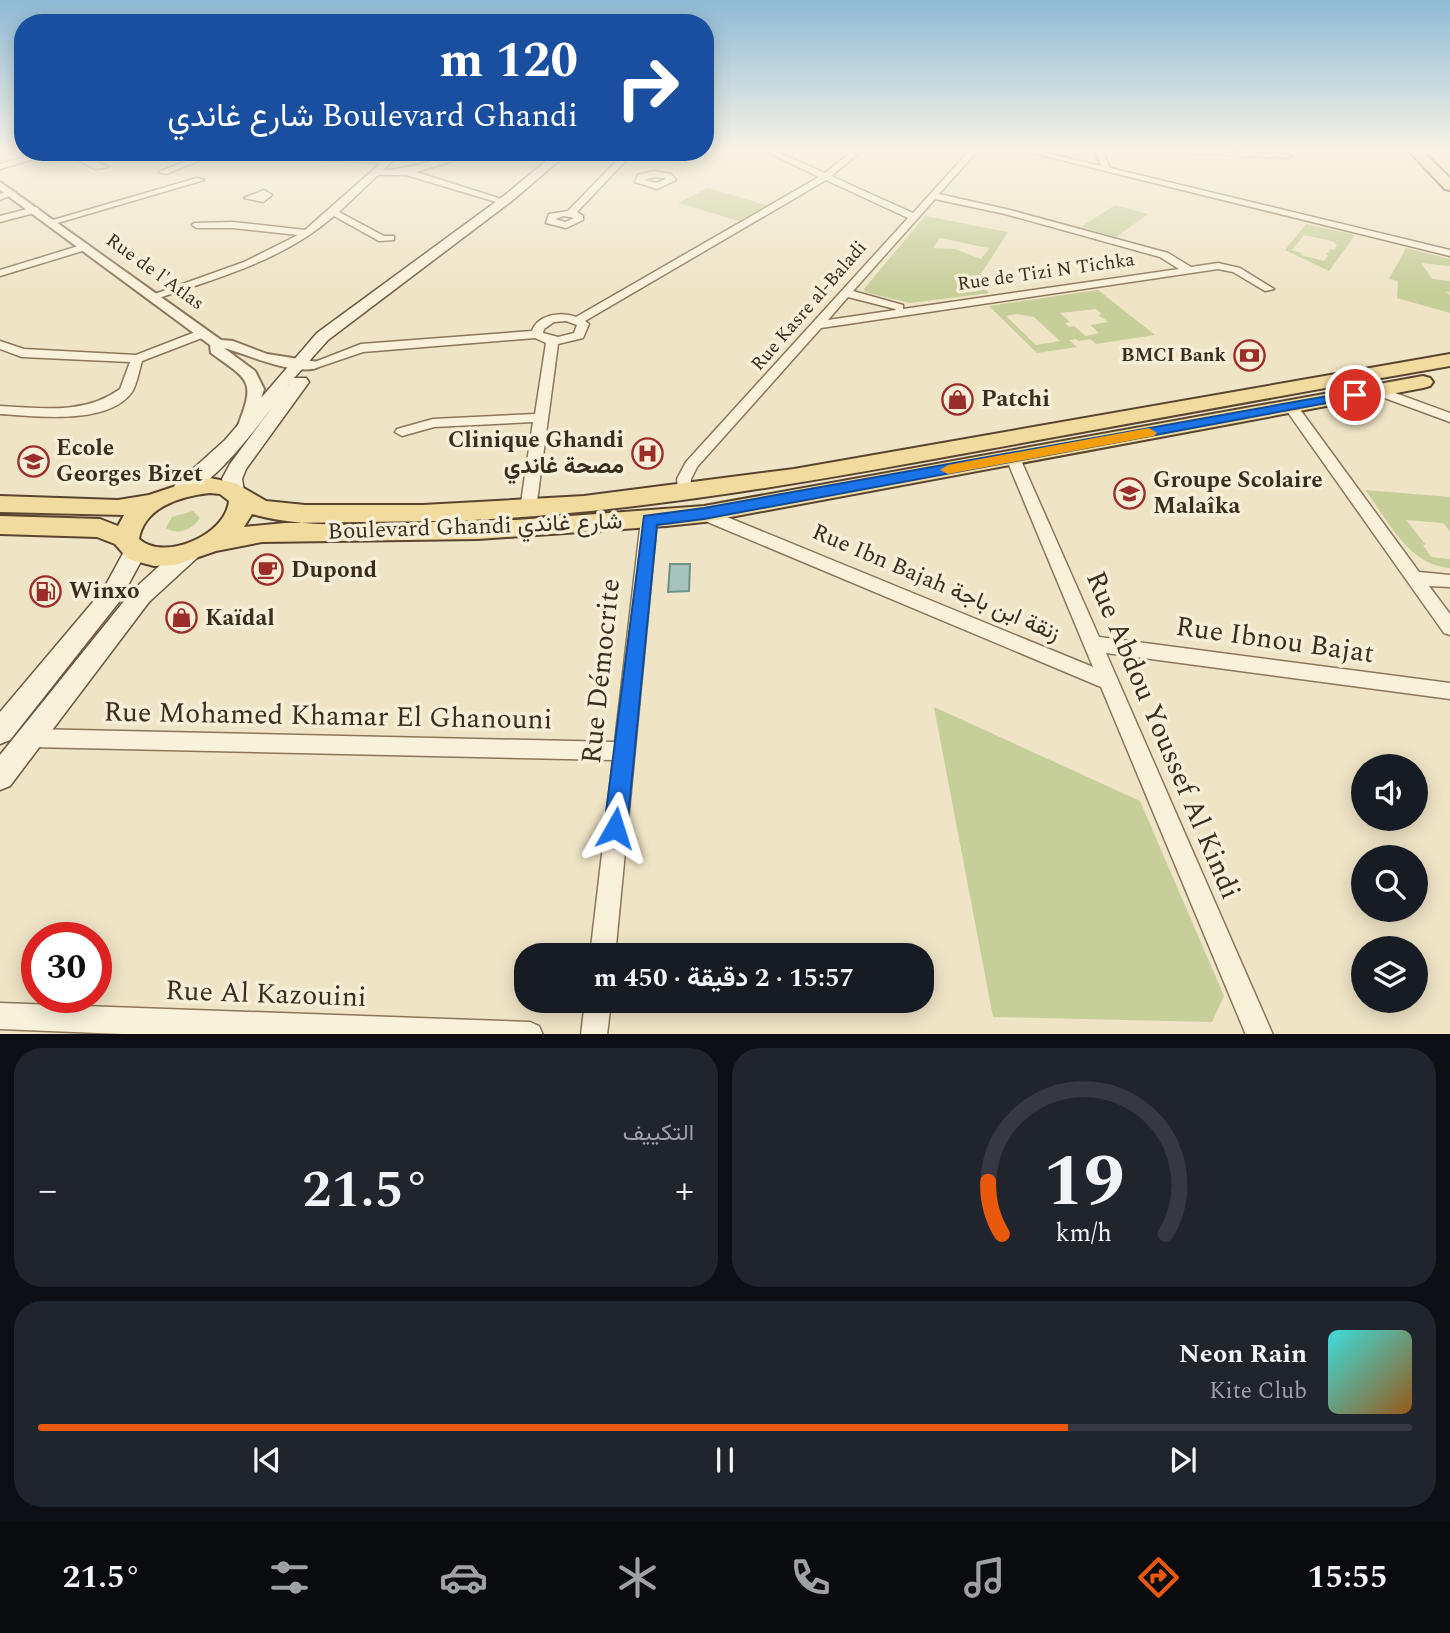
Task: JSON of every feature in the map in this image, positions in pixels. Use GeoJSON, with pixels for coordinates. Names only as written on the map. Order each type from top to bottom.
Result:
{"type":"FeatureCollection","features":[{"type":"Feature","properties":{"kind":"main road"},"geometry":{"type":"LineString","coordinates":[[0,777],[141,596],[196,549],[223,535],[237,521],[242,509],[232,479],[237,467],[331,330],[340,326],[393,281],[512,197]]}},
{"type":"Feature","properties":{"kind":"main road","name":"Boulevard Ghandi شارع غاندي"},"geometry":{"type":"LineString","coordinates":[[157,501],[182,490],[213,486],[237,495],[258,508],[300,513],[399,514],[528,509],[684,494],[1450,360]]}},
{"type":"Feature","properties":{"kind":"main road"},"geometry":{"type":"LineString","coordinates":[[182,490],[205,473],[306,363]]}},
{"type":"Feature","properties":{"kind":"main road","name":"Boulevard Ghandi شارع غاندي"},"geometry":{"type":"LineString","coordinates":[[130,545],[159,557],[230,538],[264,534],[460,531],[649,520],[704,514],[1450,377]]}},
{"type":"Feature","properties":{"kind":"main road"},"geometry":{"type":"LineString","coordinates":[[0,504],[118,508],[157,501]]}},
{"type":"Feature","properties":{"kind":"main road"},"geometry":{"type":"LineString","coordinates":[[4,722],[111,596],[130,545],[127,530],[135,518],[157,501]]}},
{"type":"Feature","properties":{"kind":"main road"},"geometry":{"type":"LineString","coordinates":[[0,525],[100,528],[130,545]]}},
{"type":"Feature","properties":{"kind":"street","name":"Rue de l'Atlas"},"geometry":{"type":"LineString","coordinates":[[10,197],[35,210],[218,344],[228,344],[264,358],[306,363]]}},
{"type":"Feature","properties":{"kind":"street"},"geometry":{"type":"LineString","coordinates":[[51,222],[145,197]]}},
{"type":"Feature","properties":{"kind":"street"},"geometry":{"type":"LineString","coordinates":[[155,296],[267,256],[308,233],[349,197]]}},
{"type":"Feature","properties":{"kind":"street"},"geometry":{"type":"LineString","coordinates":[[490,197],[506,202]]}},
{"type":"Feature","properties":{"kind":"street"},"geometry":{"type":"LineString","coordinates":[[571,213],[594,197]]}},
{"type":"Feature","properties":{"kind":"street"},"geometry":{"type":"LineString","coordinates":[[578,320],[789,197]]}},
{"type":"Feature","properties":{"kind":"street"},"geometry":{"type":"LineString","coordinates":[[872,197],[912,216]]}},
{"type":"Feature","properties":{"kind":"street","name":"Rue Kasre al-Baladi"},"geometry":{"type":"LineString","coordinates":[[684,494],[684,479],[691,466],[929,197]]}},
{"type":"Feature","properties":{"kind":"street"},"geometry":{"type":"LineString","coordinates":[[941,197],[1007,212],[1164,255],[1189,270]]}},
{"type":"Feature","properties":{"kind":"street"},"geometry":{"type":"LineString","coordinates":[[1220,197],[1450,253]]}},
{"type":"Feature","properties":{"kind":"street"},"geometry":{"type":"LineString","coordinates":[[239,217],[253,200]]}},
{"type":"Feature","properties":{"kind":"street"},"geometry":{"type":"LineString","coordinates":[[0,219],[35,210]]}},
{"type":"Feature","properties":{"kind":"street"},"geometry":{"type":"LineString","coordinates":[[333,212],[382,239],[391,239]]}},
{"type":"Feature","properties":{"kind":"street"},"geometry":{"type":"LineString","coordinates":[[197,225],[239,217],[308,233]]}},
{"type":"Feature","properties":{"kind":"street"},"geometry":{"type":"LineString","coordinates":[[0,273],[85,247]]}},
{"type":"Feature","properties":{"kind":"street","name":"Rue de Tizi N Tichka"},"geometry":{"type":"LineString","coordinates":[[816,325],[908,309],[1224,266],[1269,289]]}},
{"type":"Feature","properties":{"kind":"street","name":"Rue de Tizi N Tichka"},"geometry":{"type":"LineString","coordinates":[[844,292],[908,309]]}},
{"type":"Feature","properties":{"kind":"street"},"geometry":{"type":"LineString","coordinates":[[306,363],[361,348],[537,334],[552,341],[568,340],[579,335],[584,328],[578,320],[567,317],[551,319],[540,325],[537,334]]}},
{"type":"Feature","properties":{"kind":"street"},"geometry":{"type":"LineString","coordinates":[[0,345],[22,353],[136,359],[203,333]]}},
{"type":"Feature","properties":{"kind":"street"},"geometry":{"type":"LineString","coordinates":[[528,509],[552,341]]}},
{"type":"Feature","properties":{"kind":"street","name":"Rue de l'Atlas"},"geometry":{"type":"LineString","coordinates":[[218,344],[216,350],[249,374],[258,387],[258,396],[245,428]]}},
{"type":"Feature","properties":{"kind":"street"},"geometry":{"type":"LineString","coordinates":[[0,410],[78,412],[94,408],[126,391],[136,359]]}},
{"type":"Feature","properties":{"kind":"street"},"geometry":{"type":"LineString","coordinates":[[1376,390],[1450,418]]}},
{"type":"Feature","properties":{"kind":"street"},"geometry":{"type":"LineString","coordinates":[[1291,407],[1450,628]]}},
{"type":"Feature","properties":{"kind":"street"},"geometry":{"type":"LineString","coordinates":[[402,432],[433,423],[541,418]]}},
{"type":"Feature","properties":{"kind":"street","name":"Rue Abdou Youssef Al Kindi"},"geometry":{"type":"LineString","coordinates":[[1013,458],[1260,1034]]}},
{"type":"Feature","properties":{"kind":"street","name":"Rue Ibn Bajah زنقة ابن باجة"},"geometry":{"type":"LineString","coordinates":[[704,514],[1109,682]]}},
{"type":"Feature","properties":{"kind":"street","name":"Rue Démocrite"},"geometry":{"type":"LineString","coordinates":[[603,943],[649,520]]}},
{"type":"Feature","properties":{"kind":"street"},"geometry":{"type":"LineString","coordinates":[[1414,578],[1450,580]]}},
{"type":"Feature","properties":{"kind":"street","name":"Rue Ibnou Bajat"},"geometry":{"type":"LineString","coordinates":[[1093,644],[1450,691]]}},
{"type":"Feature","properties":{"kind":"street","name":"Rue Mohamed Khamar El Ghanouni"},"geometry":{"type":"LineString","coordinates":[[31,738],[623,751]]}},
{"type":"Feature","properties":{"kind":"street"},"geometry":{"type":"LineString","coordinates":[[594,1034],[597,1013]]}},
{"type":"Feature","properties":{"kind":"street","name":"Rue Al Kazouini"},"geometry":{"type":"LineString","coordinates":[[0,1016],[530,1034]]}},
{"type":"Feature","properties":{"kind":"green space"},"geometry":{"type":"Polygon","coordinates":[[[689,197],[740,197],[767,205],[739,221],[678,203],[689,197]]]}},
{"type":"Feature","properties":{"kind":"green space"},"geometry":{"type":"Polygon","coordinates":[[[1115,205],[1148,214],[1116,237],[1081,227],[1115,205]]]}},
{"type":"Feature","properties":{"kind":"green space"},"geometry":{"type":"Polygon","coordinates":[[[925,216],[1008,232],[977,280],[989,293],[910,303],[865,292],[864,289],[925,216]],[[940,238],[933,248],[955,249],[981,259],[988,248],[940,238]]]}},
{"type":"Feature","properties":{"kind":"green space"},"geometry":{"type":"Polygon","coordinates":[[[1306,224],[1355,235],[1329,271],[1285,250],[1306,224]],[[1304,235],[1292,250],[1324,261],[1328,256],[1326,253],[1329,253],[1330,249],[1334,250],[1337,245],[1332,241],[1304,235]]]}},
{"type":"Feature","properties":{"kind":"green space"},"geometry":{"type":"Polygon","coordinates":[[[1406,248],[1450,259],[1450,266],[1421,263],[1432,279],[1450,281],[1450,292],[1446,292],[1450,295],[1450,313],[1397,298],[1398,281],[1389,279],[1406,248]]]}},
{"type":"Feature","properties":{"kind":"green space"},"geometry":{"type":"Polygon","coordinates":[[[1098,290],[1155,335],[1096,344],[1090,339],[1069,340],[1077,347],[1037,353],[989,306],[1098,290]],[[1096,309],[1060,313],[1070,322],[1065,323],[1069,327],[1074,326],[1086,336],[1099,333],[1090,325],[1109,322],[1098,315],[1102,314],[1096,309]],[[1016,314],[1006,316],[1036,345],[1060,341],[1034,317],[1016,314]]]}},
{"type":"Feature","properties":{"kind":"green space"},"geometry":{"type":"Polygon","coordinates":[[[1365,490],[1450,497],[1450,531],[1443,523],[1406,520],[1426,545],[1423,545],[1431,557],[1450,559],[1450,568],[1422,559],[1411,550],[1365,490]]]}},
{"type":"Feature","properties":{"kind":"green space"},"geometry":{"type":"Polygon","coordinates":[[[193,511],[200,518],[189,528],[175,531],[166,528],[172,517],[193,511]]]}},
{"type":"Feature","properties":{"kind":"green space"},"geometry":{"type":"Polygon","coordinates":[[[934,707],[1140,801],[1224,996],[1212,1022],[993,1017],[934,707]]]}},
{"type":"Feature","properties":{"kind":"water"},"geometry":{"type":"Polygon","coordinates":[[[670,564],[690,564],[689,591],[668,592],[670,564]]]}},
{"type":"Feature","properties":{"kind":"slow traffic"},"geometry":{"type":"LineString","coordinates":[[948,470],[1149,433]]}},
{"type":"Feature","properties":{"kind":"place","name":"BMCI Bank"},"geometry":{"type":"Point","coordinates":[1249,355]}},
{"type":"Feature","properties":{"kind":"place","name":"Patchi"},"geometry":{"type":"Point","coordinates":[958,399]}},
{"type":"Feature","properties":{"kind":"place","name":"Clinique Ghandi مصحة غاندي"},"geometry":{"type":"Point","coordinates":[647,453]}},
{"type":"Feature","properties":{"kind":"place","name":"Ecole Georges Bizet"},"geometry":{"type":"Point","coordinates":[33,461]}},
{"type":"Feature","properties":{"kind":"place","name":"Groupe Scolaire Malaîka"},"geometry":{"type":"Point","coordinates":[1130,493]}},
{"type":"Feature","properties":{"kind":"place","name":"Dupond"},"geometry":{"type":"Point","coordinates":[268,570]}},
{"type":"Feature","properties":{"kind":"place","name":"Winxo"},"geometry":{"type":"Point","coordinates":[46,591]}},
{"type":"Feature","properties":{"kind":"place","name":"Kaïdal"},"geometry":{"type":"Point","coordinates":[182,618]}},
{"type":"Feature","properties":{"kind":"route"},"geometry":{"type":"LineString","coordinates":[[615,828],[649,520],[704,514],[1355,395]]}}]}
